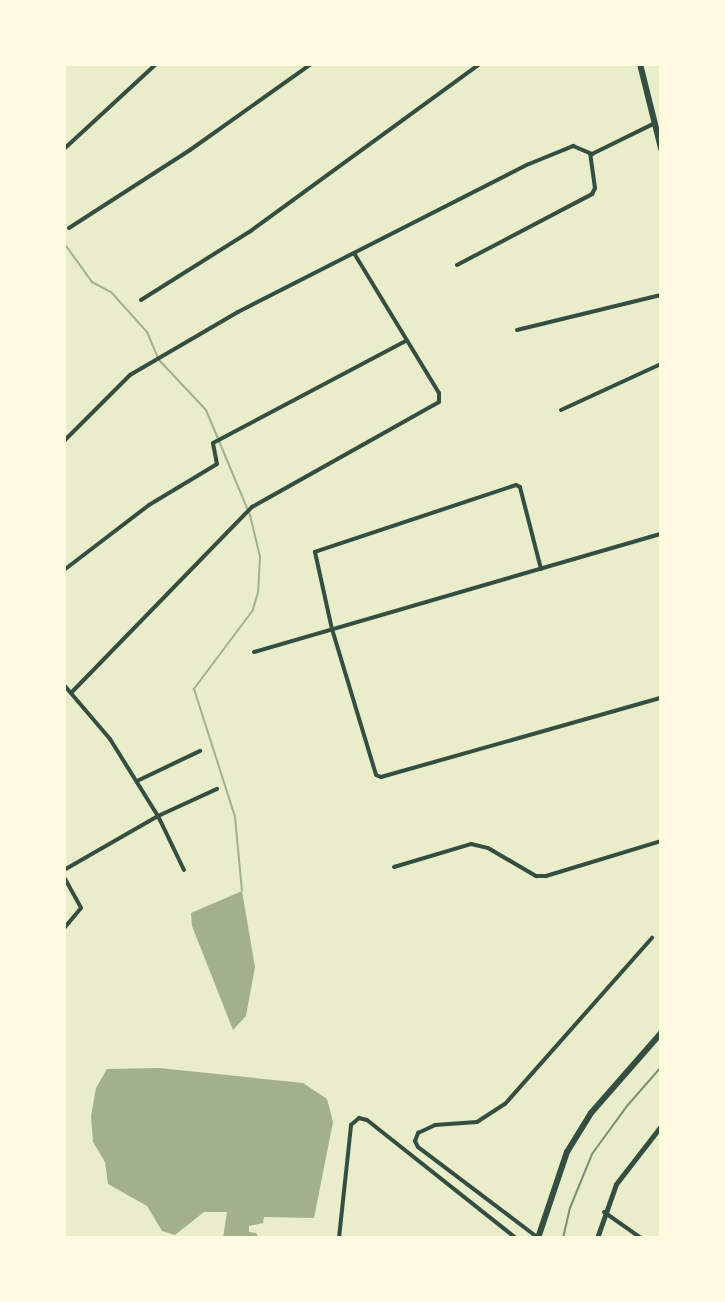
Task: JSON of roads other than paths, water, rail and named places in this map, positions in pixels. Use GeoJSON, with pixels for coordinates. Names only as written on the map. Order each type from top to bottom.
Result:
{"type":"FeatureCollection","features":[{"type":"Feature","properties":{"kind":"main road"},"geometry":{"type":"LineString","coordinates":[[640,64],[661,148]]}},
{"type":"Feature","properties":{"kind":"main road"},"geometry":{"type":"LineString","coordinates":[[538,1238],[552,1190],[583,1126],[661,1033]]}},
{"type":"Feature","properties":{"kind":"street"},"geometry":{"type":"LineString","coordinates":[[64,149],[156,64]]}},
{"type":"Feature","properties":{"kind":"street"},"geometry":{"type":"LineString","coordinates":[[69,228],[190,150],[311,64]]}},
{"type":"Feature","properties":{"kind":"street"},"geometry":{"type":"LineString","coordinates":[[141,300],[252,230],[480,64]]}},
{"type":"Feature","properties":{"kind":"street"},"geometry":{"type":"LineString","coordinates":[[590,154],[655,123]]}},
{"type":"Feature","properties":{"kind":"street"},"geometry":{"type":"LineString","coordinates":[[64,441],[142,366],[238,312],[558,151],[575,146],[590,154]]}},
{"type":"Feature","properties":{"kind":"street"},"geometry":{"type":"LineString","coordinates":[[457,265],[592,194],[595,188],[590,154]]}},
{"type":"Feature","properties":{"kind":"street"},"geometry":{"type":"LineString","coordinates":[[71,693],[252,507],[439,402],[439,393],[355,255]]}},
{"type":"Feature","properties":{"kind":"street"},"geometry":{"type":"LineString","coordinates":[[517,330],[661,295]]}},
{"type":"Feature","properties":{"kind":"street"},"geometry":{"type":"LineString","coordinates":[[64,570],[128,520],[217,464],[213,443],[406,341]]}},
{"type":"Feature","properties":{"kind":"street"},"geometry":{"type":"LineString","coordinates":[[561,410],[661,364]]}},
{"type":"Feature","properties":{"kind":"street"},"geometry":{"type":"LineString","coordinates":[[541,569],[520,487],[511,485],[320,548],[314,555],[374,773],[381,777],[661,698]]}},
{"type":"Feature","properties":{"kind":"street"},"geometry":{"type":"LineString","coordinates":[[254,652],[661,534]]}},
{"type":"Feature","properties":{"kind":"street"},"geometry":{"type":"LineString","coordinates":[[64,685],[110,739],[158,816],[184,870]]}},
{"type":"Feature","properties":{"kind":"street"},"geometry":{"type":"LineString","coordinates":[[137,781],[200,751]]}},
{"type":"Feature","properties":{"kind":"street"},"geometry":{"type":"LineString","coordinates":[[64,870],[158,816],[217,789]]}},
{"type":"Feature","properties":{"kind":"street"},"geometry":{"type":"LineString","coordinates":[[394,867],[471,844],[488,848],[536,876],[546,876],[661,841]]}},
{"type":"Feature","properties":{"kind":"street"},"geometry":{"type":"LineString","coordinates":[[64,877],[80,905],[79,913],[64,928]]}},
{"type":"Feature","properties":{"kind":"street"},"geometry":{"type":"LineString","coordinates":[[538,1238],[418,1147],[415,1141],[418,1133],[435,1125],[477,1122],[505,1104],[652,938]]}},
{"type":"Feature","properties":{"kind":"street"},"geometry":{"type":"LineString","coordinates":[[339,1238],[351,1125],[359,1118],[367,1120],[516,1238]]}},
{"type":"Feature","properties":{"kind":"street"},"geometry":{"type":"LineString","coordinates":[[597,1238],[616,1184],[661,1126]]}},
{"type":"Feature","properties":{"kind":"street"},"geometry":{"type":"LineString","coordinates":[[604,1212],[641,1238]]}},
{"type":"Feature","properties":{"kind":"waterway"},"geometry":{"type":"LineString","coordinates":[[64,243],[92,282],[111,292],[147,332],[159,360],[206,410],[250,515],[260,557],[258,592],[253,610],[194,689],[235,817],[242,891]]}},
{"type":"Feature","properties":{"kind":"railway"},"geometry":{"type":"LineString","coordinates":[[563,1238],[570,1208],[592,1154],[627,1106],[661,1067]]}}]}
